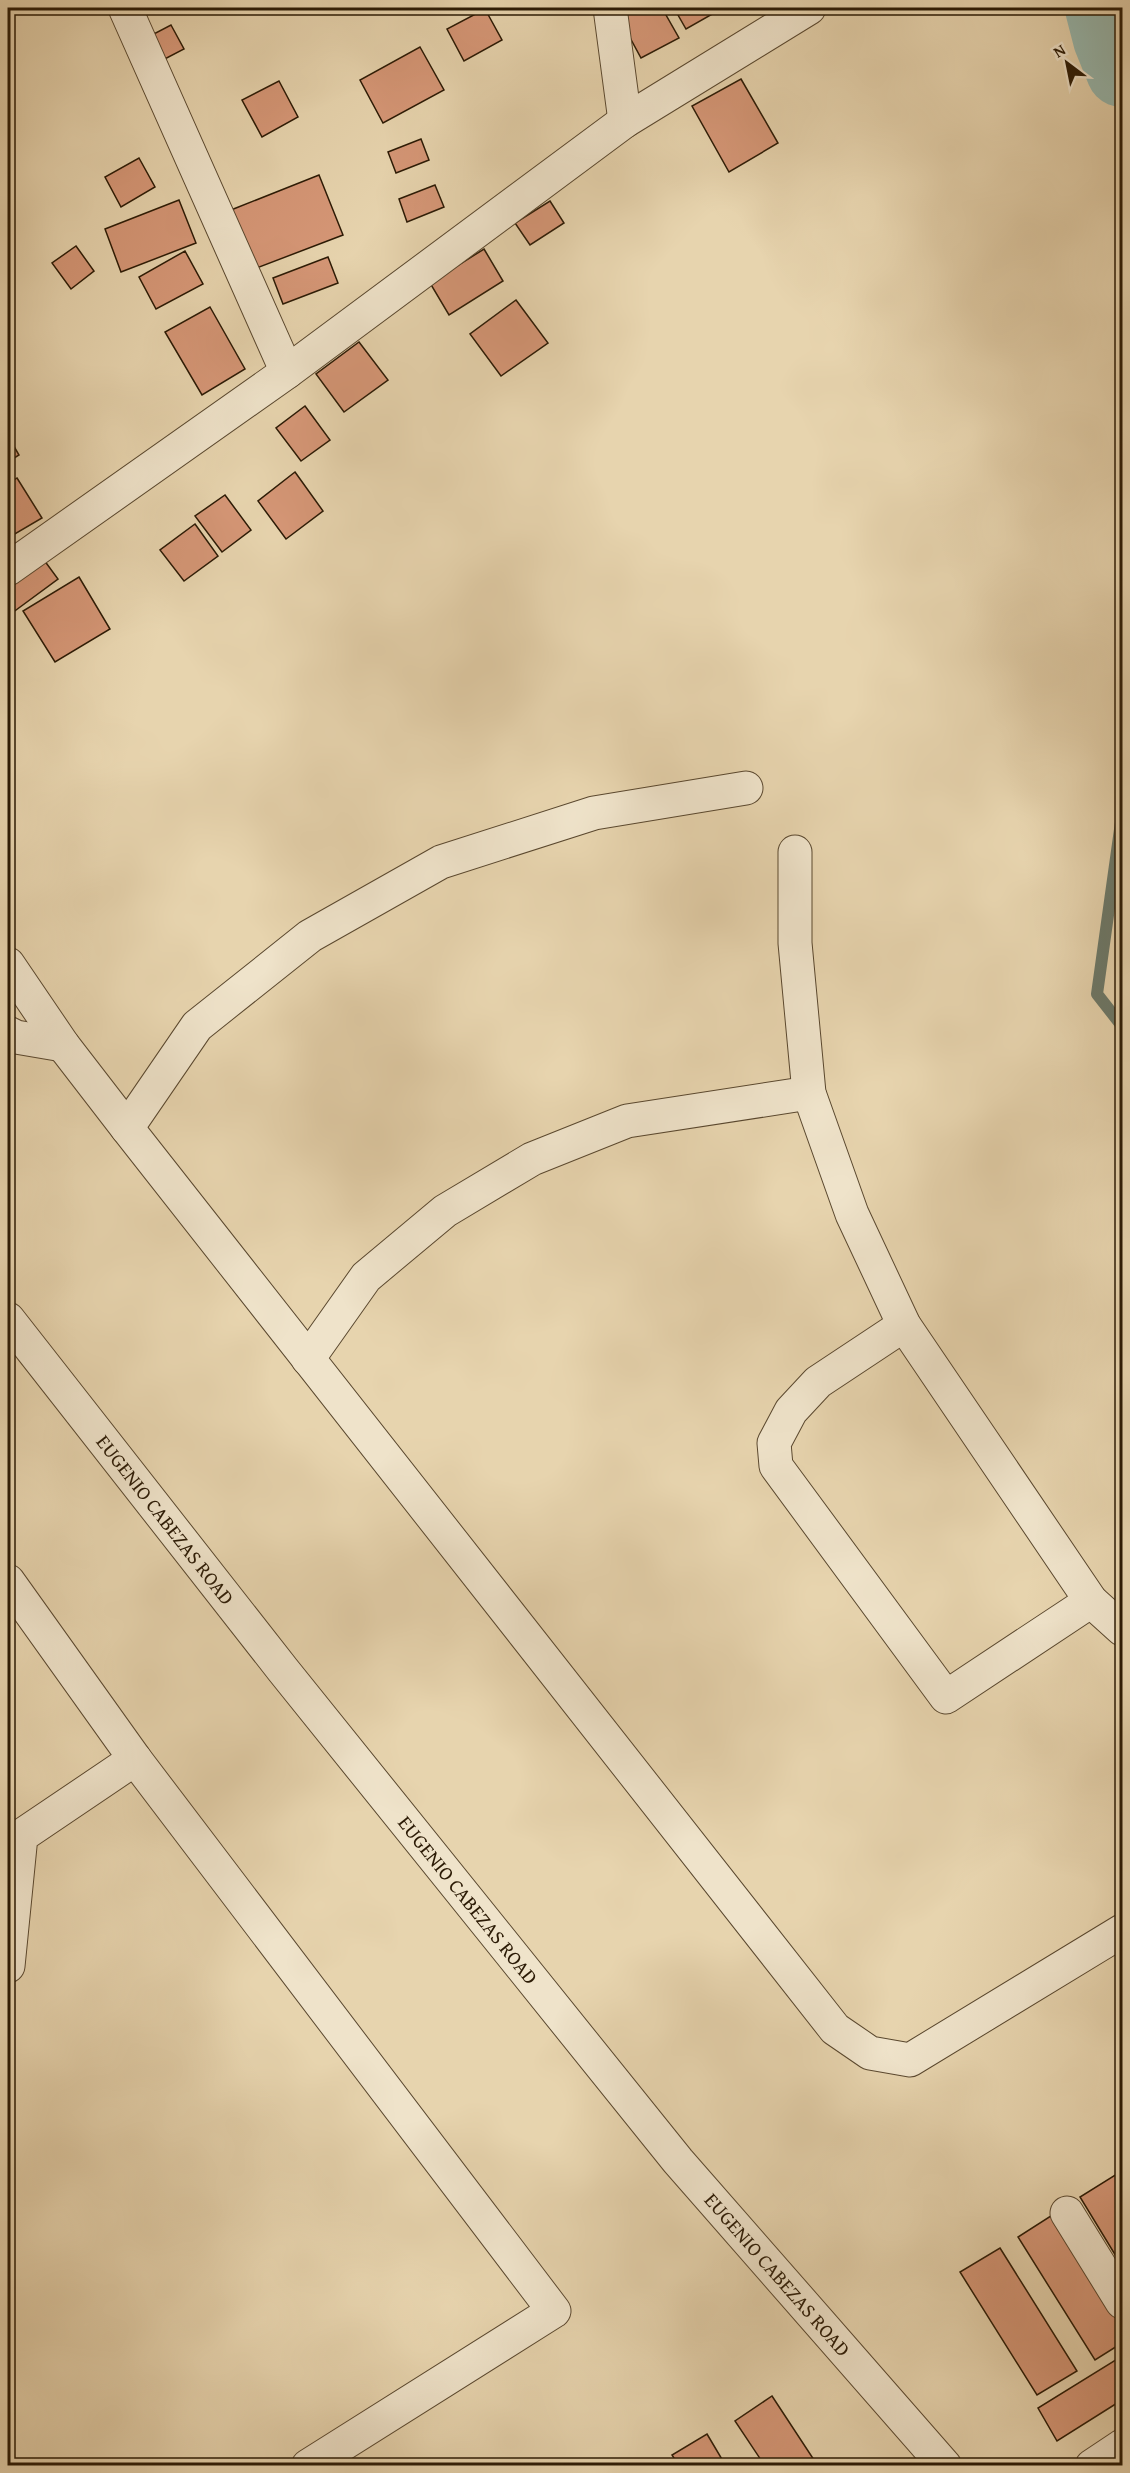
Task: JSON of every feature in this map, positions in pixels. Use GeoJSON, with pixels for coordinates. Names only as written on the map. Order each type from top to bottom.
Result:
{"type":"FeatureCollection","features":[{"type":"Feature","properties":{"kind":"street"},"geometry":{"type":"LineString","coordinates":[[125,8],[286,372]]}},
{"type":"Feature","properties":{"kind":"street"},"geometry":{"type":"LineString","coordinates":[[610,8],[625,122]]}},
{"type":"Feature","properties":{"kind":"street"},"geometry":{"type":"LineString","coordinates":[[8,569],[286,372],[625,122],[809,8]]}},
{"type":"Feature","properties":{"kind":"street"},"geometry":{"type":"LineString","coordinates":[[127,1128],[197,1026],[310,936],[441,862],[594,813],[747,788]]}},
{"type":"Feature","properties":{"kind":"street"},"geometry":{"type":"LineString","coordinates":[[795,852],[795,943],[808,1093],[852,1214],[904,1325],[1091,1601],[1122,1629]]}},
{"type":"Feature","properties":{"kind":"street"},"geometry":{"type":"LineString","coordinates":[[8,964],[63,1045],[127,1128],[835,2029],[870,2053],[910,2060],[1122,1931]]}},
{"type":"Feature","properties":{"kind":"street"},"geometry":{"type":"LineString","coordinates":[[8,1033],[16,1037],[63,1045]]}},
{"type":"Feature","properties":{"kind":"street"},"geometry":{"type":"LineString","coordinates":[[308,1359],[366,1277],[445,1211],[532,1159],[627,1121],[808,1093]]}},
{"type":"Feature","properties":{"kind":"street","name":"EUGENIO CABEZAS ROAD"},"geometry":{"type":"LineString","coordinates":[[8,1319],[283,1670],[671,2151],[945,2466]]}},
{"type":"Feature","properties":{"kind":"street"},"geometry":{"type":"LineString","coordinates":[[904,1325],[818,1382],[791,1411],[774,1443],[776,1466],[946,1697],[1091,1601]]}},
{"type":"Feature","properties":{"kind":"street"},"geometry":{"type":"LineString","coordinates":[[8,1581],[135,1759],[554,2311],[308,2466]]}},
{"type":"Feature","properties":{"kind":"street"},"geometry":{"type":"LineString","coordinates":[[8,1966],[14,1834],[135,1759]]}},
{"type":"Feature","properties":{"kind":"street"},"geometry":{"type":"LineString","coordinates":[[1067,2213],[1122,2302]]}},
{"type":"Feature","properties":{"kind":"street"},"geometry":{"type":"LineString","coordinates":[[1092,2466],[1122,2446]]}},
{"type":"Feature","properties":{"kind":"building"},"geometry":{"type":"Polygon","coordinates":[[[614,8],[662,8],[679,38],[641,58],[614,8]]]}},
{"type":"Feature","properties":{"kind":"building"},"geometry":{"type":"Polygon","coordinates":[[[674,8],[723,8],[686,29],[674,8]]]}},
{"type":"Feature","properties":{"kind":"building"},"geometry":{"type":"Polygon","coordinates":[[[485,9],[502,40],[464,61],[447,29],[485,9]]]}},
{"type":"Feature","properties":{"kind":"building"},"geometry":{"type":"Polygon","coordinates":[[[171,25],[184,49],[159,62],[146,38],[171,25]]]}},
{"type":"Feature","properties":{"kind":"building"},"geometry":{"type":"Polygon","coordinates":[[[420,47],[444,90],[383,123],[360,80],[420,47]]]}},
{"type":"Feature","properties":{"kind":"building"},"geometry":{"type":"Polygon","coordinates":[[[741,79],[778,143],[729,172],[692,106],[741,79]]]}},
{"type":"Feature","properties":{"kind":"building"},"geometry":{"type":"Polygon","coordinates":[[[279,81],[298,117],[262,137],[242,100],[279,81]]]}},
{"type":"Feature","properties":{"kind":"building"},"geometry":{"type":"Polygon","coordinates":[[[421,139],[429,160],[396,173],[388,152],[421,139]]]}},
{"type":"Feature","properties":{"kind":"building"},"geometry":{"type":"Polygon","coordinates":[[[139,158],[155,187],[121,207],[105,177],[139,158]]]}},
{"type":"Feature","properties":{"kind":"building"},"geometry":{"type":"Polygon","coordinates":[[[319,175],[343,235],[254,269],[231,210],[319,175]]]}},
{"type":"Feature","properties":{"kind":"building"},"geometry":{"type":"Polygon","coordinates":[[[435,185],[444,207],[407,222],[399,199],[435,185]]]}},
{"type":"Feature","properties":{"kind":"building"},"geometry":{"type":"Polygon","coordinates":[[[179,200],[196,243],[121,272],[105,229],[179,200]]]}},
{"type":"Feature","properties":{"kind":"building"},"geometry":{"type":"Polygon","coordinates":[[[550,201],[564,223],[530,245],[515,223],[550,201]]]}},
{"type":"Feature","properties":{"kind":"building"},"geometry":{"type":"Polygon","coordinates":[[[76,246],[94,271],[71,289],[52,263],[76,246]]]}},
{"type":"Feature","properties":{"kind":"building"},"geometry":{"type":"Polygon","coordinates":[[[484,249],[503,281],[449,315],[430,283],[484,249]]]}},
{"type":"Feature","properties":{"kind":"building"},"geometry":{"type":"Polygon","coordinates":[[[185,251],[203,284],[156,309],[139,277],[185,251]]]}},
{"type":"Feature","properties":{"kind":"building"},"geometry":{"type":"Polygon","coordinates":[[[328,257],[338,283],[283,304],[273,278],[328,257]]]}},
{"type":"Feature","properties":{"kind":"building"},"geometry":{"type":"Polygon","coordinates":[[[516,300],[548,343],[501,376],[470,334],[516,300]]]}},
{"type":"Feature","properties":{"kind":"building"},"geometry":{"type":"Polygon","coordinates":[[[210,307],[245,369],[202,395],[165,332],[210,307]]]}},
{"type":"Feature","properties":{"kind":"building"},"geometry":{"type":"Polygon","coordinates":[[[359,342],[388,380],[344,412],[316,374],[359,342]]]}},
{"type":"Feature","properties":{"kind":"building"},"geometry":{"type":"Polygon","coordinates":[[[305,406],[330,440],[301,461],[276,428],[305,406]]]}},
{"type":"Feature","properties":{"kind":"building"},"geometry":{"type":"Polygon","coordinates":[[[8,436],[19,455],[8,462],[8,436]]]}},
{"type":"Feature","properties":{"kind":"building"},"geometry":{"type":"Polygon","coordinates":[[[295,472],[323,511],[286,539],[258,501],[295,472]]]}},
{"type":"Feature","properties":{"kind":"building"},"geometry":{"type":"Polygon","coordinates":[[[17,478],[42,518],[8,538],[8,484],[17,478]]]}},
{"type":"Feature","properties":{"kind":"building"},"geometry":{"type":"Polygon","coordinates":[[[225,495],[251,530],[222,552],[195,516],[225,495]]]}},
{"type":"Feature","properties":{"kind":"building"},"geometry":{"type":"Polygon","coordinates":[[[195,524],[218,556],[184,581],[160,550],[195,524]]]}},
{"type":"Feature","properties":{"kind":"building"},"geometry":{"type":"Polygon","coordinates":[[[44,560],[58,579],[12,613],[8,606],[8,586],[44,560]]]}},
{"type":"Feature","properties":{"kind":"building"},"geometry":{"type":"Polygon","coordinates":[[[79,577],[110,629],[55,662],[23,611],[79,577]]]}},
{"type":"Feature","properties":{"kind":"building"},"geometry":{"type":"Polygon","coordinates":[[[1120,2172],[1122,2177],[1122,2266],[1080,2197],[1120,2172]]]}},
{"type":"Feature","properties":{"kind":"building"},"geometry":{"type":"Polygon","coordinates":[[[1057,2212],[1122,2317],[1122,2343],[1095,2360],[1018,2237],[1057,2212]]]}},
{"type":"Feature","properties":{"kind":"building"},"geometry":{"type":"Polygon","coordinates":[[[1000,2248],[1077,2371],[1037,2395],[960,2272],[1000,2248]]]}},
{"type":"Feature","properties":{"kind":"building"},"geometry":{"type":"Polygon","coordinates":[[[1122,2356],[1122,2400],[1057,2441],[1038,2408],[1122,2356]]]}},
{"type":"Feature","properties":{"kind":"building"},"geometry":{"type":"Polygon","coordinates":[[[772,2396],[818,2466],[765,2466],[735,2421],[772,2396]]]}},
{"type":"Feature","properties":{"kind":"building"},"geometry":{"type":"Polygon","coordinates":[[[707,2434],[726,2466],[679,2466],[672,2455],[707,2434]]]}},
{"type":"Feature","properties":{"kind":"waterway"},"geometry":{"type":"LineString","coordinates":[[1101,8],[1109,39],[1122,71]]}},
{"type":"Feature","properties":{"kind":"waterway"},"geometry":{"type":"LineString","coordinates":[[1122,815],[1097,994],[1122,1026]]}}]}
